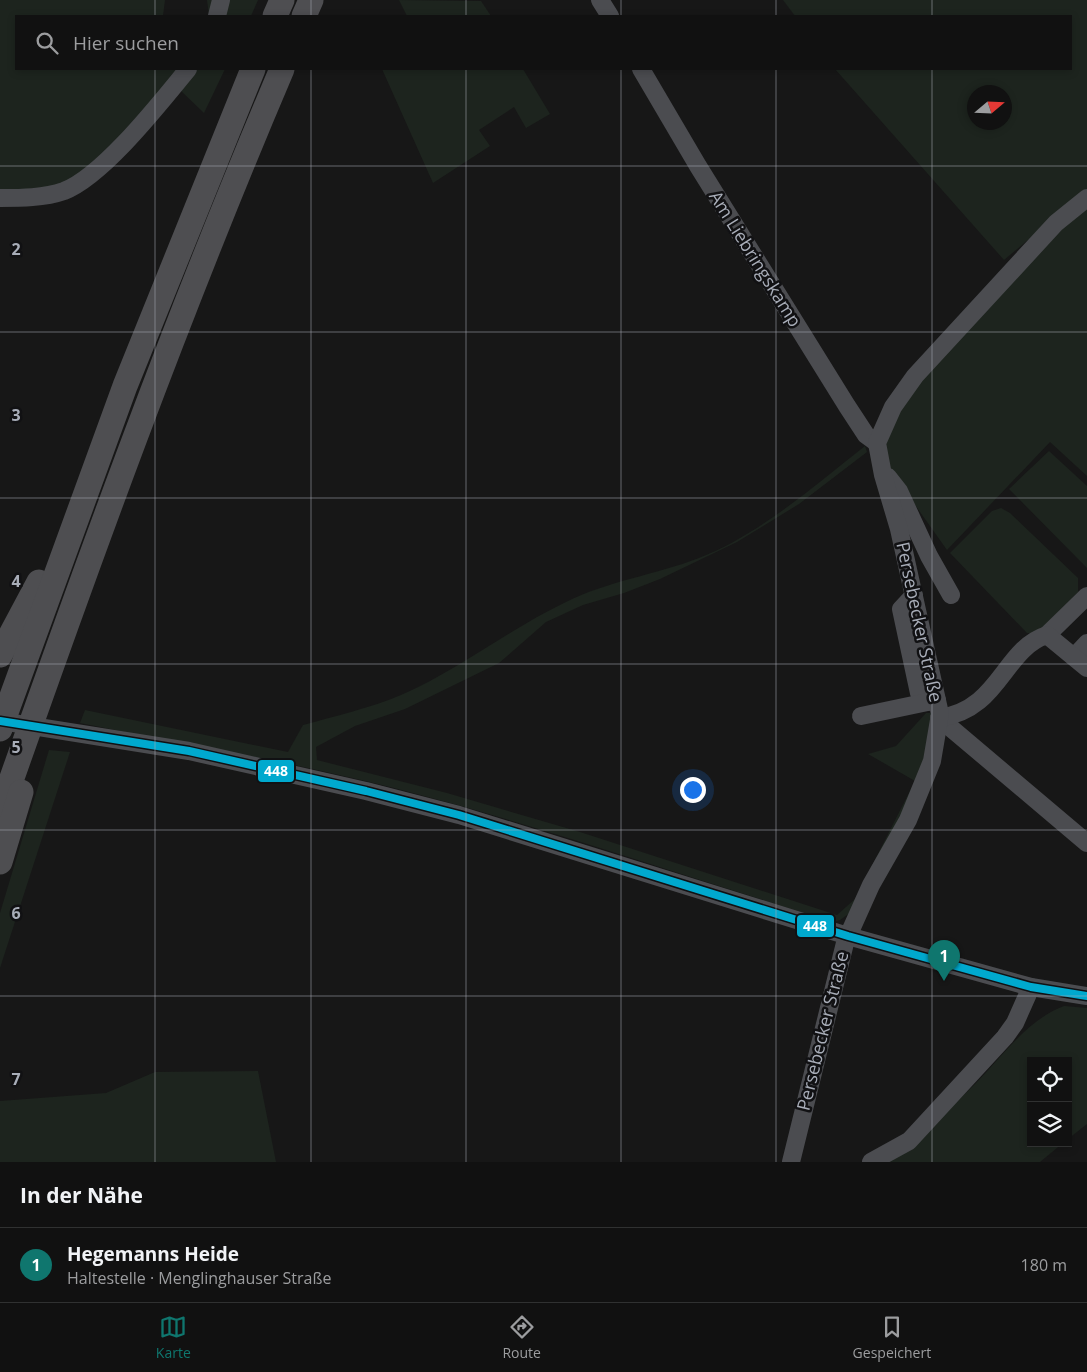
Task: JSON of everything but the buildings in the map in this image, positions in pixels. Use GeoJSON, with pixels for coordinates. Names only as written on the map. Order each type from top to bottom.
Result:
{"type":"FeatureCollection","features":[{"type":"Feature","properties":{"kind":"highway"},"geometry":{"type":"LineString","coordinates":[[275,15],[282,0]]}},
{"type":"Feature","properties":{"kind":"highway"},"geometry":{"type":"LineString","coordinates":[[304,15],[311,0]]}},
{"type":"Feature","properties":{"kind":"highway"},"geometry":{"type":"LineString","coordinates":[[0,729],[92,472],[180,244],[253,70]]}},
{"type":"Feature","properties":{"kind":"highway"},"geometry":{"type":"LineString","coordinates":[[0,862],[43,692],[108,506],[184,306],[282,70]]}},
{"type":"Feature","properties":{"kind":"highway"},"geometry":{"type":"LineString","coordinates":[[0,655],[31,598],[92,472]]}},
{"type":"Feature","properties":{"kind":"highway"},"geometry":{"type":"LineString","coordinates":[[0,812],[27,754]]}},
{"type":"Feature","properties":{"kind":"street"},"geometry":{"type":"LineString","coordinates":[[217,15],[221,0]]}},
{"type":"Feature","properties":{"kind":"street"},"geometry":{"type":"LineString","coordinates":[[600,0],[609,15]]}},
{"type":"Feature","properties":{"kind":"street"},"geometry":{"type":"LineString","coordinates":[[0,198],[50,195],[85,180],[132,133],[187,70]]}},
{"type":"Feature","properties":{"kind":"street","name":"Am Liebringskamp"},"geometry":{"type":"LineString","coordinates":[[642,70],[698,166],[847,406],[866,435],[877,442]]}},
{"type":"Feature","properties":{"kind":"street"},"geometry":{"type":"LineString","coordinates":[[877,442],[893,407],[915,376],[1056,223],[1087,198]]}},
{"type":"Feature","properties":{"kind":"street","name":"Persebecker Straße"},"geometry":{"type":"LineString","coordinates":[[791,1162],[848,936],[871,885],[908,820],[932,761],[939,718],[932,701],[914,595],[904,516],[883,475],[877,442]]}},
{"type":"Feature","properties":{"kind":"street"},"geometry":{"type":"LineString","coordinates":[[904,516],[951,595]]}},
{"type":"Feature","properties":{"kind":"street"},"geometry":{"type":"LineString","coordinates":[[939,718],[954,716],[974,706],[989,692],[1033,640],[1047,635],[1087,596]]}},
{"type":"Feature","properties":{"kind":"street"},"geometry":{"type":"LineString","coordinates":[[0,666],[31,598]]}},
{"type":"Feature","properties":{"kind":"street"},"geometry":{"type":"LineString","coordinates":[[1047,635],[1080,662],[1087,643]]}},
{"type":"Feature","properties":{"kind":"street"},"geometry":{"type":"LineString","coordinates":[[862,716],[932,701]]}},
{"type":"Feature","properties":{"kind":"street"},"geometry":{"type":"LineString","coordinates":[[939,718],[1087,843]]}},
{"type":"Feature","properties":{"kind":"street"},"geometry":{"type":"LineString","coordinates":[[0,721],[189,752],[366,791],[458,815],[848,936],[1031,987],[1087,996]]}},
{"type":"Feature","properties":{"kind":"street"},"geometry":{"type":"LineString","coordinates":[[871,1162],[909,1141],[1005,1037],[1016,1023],[1031,987]]}},
{"type":"Feature","properties":{"kind":"shaded area"},"geometry":{"type":"Polygon","coordinates":[[[0,0],[165,0],[163,15],[15,15],[15,70],[180,70],[115,143],[74,181],[42,190],[0,192],[0,0]]]}},
{"type":"Feature","properties":{"kind":"shaded area"},"geometry":{"type":"Polygon","coordinates":[[[207,0],[258,0],[251,15],[209,15],[207,0]]]}},
{"type":"Feature","properties":{"kind":"shaded area"},"geometry":{"type":"Polygon","coordinates":[[[399,0],[481,1],[490,15],[406,15],[399,0]]]}},
{"type":"Feature","properties":{"kind":"shaded area"},"geometry":{"type":"Polygon","coordinates":[[[783,0],[1087,0],[1087,190],[1004,260],[836,70],[1072,70],[1072,15],[794,15],[783,0]]]}},
{"type":"Feature","properties":{"kind":"shaded area"},"geometry":{"type":"Polygon","coordinates":[[[192,70],[225,70],[204,113],[178,88],[192,70]]]}},
{"type":"Feature","properties":{"kind":"shaded area"},"geometry":{"type":"Polygon","coordinates":[[[382,70],[524,70],[550,114],[526,128],[514,107],[479,130],[490,146],[433,183],[382,70]]]}},
{"type":"Feature","properties":{"kind":"shaded area"},"geometry":{"type":"Polygon","coordinates":[[[1087,207],[1087,476],[1050,442],[947,550],[886,464],[886,444],[893,420],[914,386],[1059,229],[1087,207]]]}},
{"type":"Feature","properties":{"kind":"shaded area"},"geometry":{"type":"Polygon","coordinates":[[[865,446],[867,452],[799,504],[737,542],[660,579],[624,593],[583,605],[546,622],[499,663],[405,709],[355,726],[316,747],[317,760],[447,793],[580,832],[837,915],[855,899],[915,781],[868,754],[896,746],[926,713],[931,713],[929,738],[914,789],[891,840],[854,910],[840,920],[833,922],[559,835],[394,788],[277,762],[80,723],[85,710],[288,752],[303,725],[365,708],[401,695],[443,674],[524,624],[582,595],[615,583],[682,564],[721,548],[764,523],[806,493],[865,446]]]}},
{"type":"Feature","properties":{"kind":"shaded area"},"geometry":{"type":"Polygon","coordinates":[[[1049,451],[1087,486],[1087,568],[1009,489],[1049,451]]]}},
{"type":"Feature","properties":{"kind":"shaded area"},"geometry":{"type":"Polygon","coordinates":[[[1001,508],[1010,513],[1078,578],[1078,592],[1037,633],[1027,633],[950,553],[992,511],[1001,508]]]}},
{"type":"Feature","properties":{"kind":"shaded area"},"geometry":{"type":"Polygon","coordinates":[[[49,750],[70,752],[0,968],[0,913],[49,750]]]}},
{"type":"Feature","properties":{"kind":"shaded area"},"geometry":{"type":"Polygon","coordinates":[[[1064,1006],[1087,1008],[1087,1124],[1072,1136],[1072,1057],[1027,1057],[1027,1147],[1058,1147],[1040,1162],[884,1162],[954,1104],[1027,1029],[1051,1012],[1064,1006]]]}},
{"type":"Feature","properties":{"kind":"shaded area"},"geometry":{"type":"Polygon","coordinates":[[[258,1071],[276,1162],[0,1162],[0,1101],[106,1093],[155,1072],[258,1071]]]}},
{"type":"Feature","properties":{"kind":"transit line","name":"448"},"geometry":{"type":"LineString","coordinates":[[0,721],[189,751],[366,791],[459,815],[848,936],[1031,987],[1087,996]]}},
{"type":"Feature","properties":{"kind":"place","name":"Hegemanns Heide"},"geometry":{"type":"Point","coordinates":[944,981]}}]}
